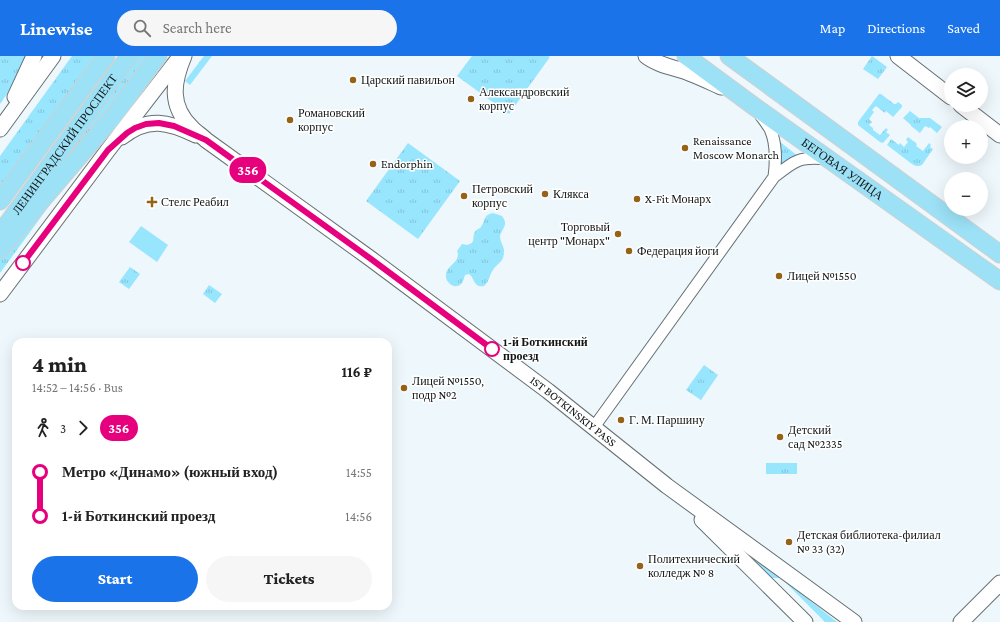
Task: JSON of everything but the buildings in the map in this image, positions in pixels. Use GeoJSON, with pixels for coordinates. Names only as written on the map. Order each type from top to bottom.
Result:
{"type":"FeatureCollection","features":[{"type":"Feature","properties":{"kind":"main road","name":"ЛЕНИНГРАДСКИЙ ПРОСПЕКТ"},"geometry":{"type":"LineString","coordinates":[[0,201],[106,56]]}},
{"type":"Feature","properties":{"kind":"main road","name":"ЛЕНИНГРАДСКИЙ ПРОСПЕКТ"},"geometry":{"type":"LineString","coordinates":[[0,234],[129,56]]}},
{"type":"Feature","properties":{"kind":"main road"},"geometry":{"type":"LineString","coordinates":[[0,249],[112,118],[158,56]]}},
{"type":"Feature","properties":{"kind":"main road","name":"БЕГОВАЯ УЛИЦА"},"geometry":{"type":"LineString","coordinates":[[686,56],[755,107],[1000,280]]}},
{"type":"Feature","properties":{"kind":"main road","name":"БЕГОВАЯ УЛИЦА"},"geometry":{"type":"LineString","coordinates":[[729,56],[1000,254]]}},
{"type":"Feature","properties":{"kind":"street"},"geometry":{"type":"LineString","coordinates":[[0,129],[34,56]]}},
{"type":"Feature","properties":{"kind":"street"},"geometry":{"type":"LineString","coordinates":[[0,129],[53,56]]}},
{"type":"Feature","properties":{"kind":"street"},"geometry":{"type":"LineString","coordinates":[[0,294],[180,56]]}},
{"type":"Feature","properties":{"kind":"street","name":"1ST BOTKINSKIY PASS"},"geometry":{"type":"LineString","coordinates":[[184,56],[177,74],[175,89],[176,103],[183,118],[206,140],[371,259],[576,412],[667,486],[854,622]]}},
{"type":"Feature","properties":{"kind":"street"},"geometry":{"type":"LineString","coordinates":[[646,56],[738,94]]}},
{"type":"Feature","properties":{"kind":"street"},"geometry":{"type":"LineString","coordinates":[[898,56],[944,92]]}},
{"type":"Feature","properties":{"kind":"street"},"geometry":{"type":"LineString","coordinates":[[755,107],[770,130],[774,142],[776,152],[774,177]]}},
{"type":"Feature","properties":{"kind":"street"},"geometry":{"type":"LineString","coordinates":[[970,112],[1000,135]]}},
{"type":"Feature","properties":{"kind":"street"},"geometry":{"type":"LineString","coordinates":[[38,243],[112,118]]}},
{"type":"Feature","properties":{"kind":"street","name":"1ST BOTKINSKIY PASS"},"geometry":{"type":"LineString","coordinates":[[108,150],[127,133],[146,124],[159,123],[174,126],[206,140]]}},
{"type":"Feature","properties":{"kind":"street"},"geometry":{"type":"LineString","coordinates":[[594,428],[774,177],[795,161],[810,158],[829,159]]}},
{"type":"Feature","properties":{"kind":"street","name":"1ST BOTKINSKIY PASS"},"geometry":{"type":"LineString","coordinates":[[667,486],[805,622]]}},
{"type":"Feature","properties":{"kind":"street"},"geometry":{"type":"LineString","coordinates":[[961,622],[1000,583]]}},
{"type":"Feature","properties":{"kind":"green space"},"geometry":{"type":"Polygon","coordinates":[[[0,56],[28,56],[9,91],[0,104],[0,56]]]}},
{"type":"Feature","properties":{"kind":"green space"},"geometry":{"type":"Polygon","coordinates":[[[72,56],[96,56],[0,188],[0,156],[72,56]]]}},
{"type":"Feature","properties":{"kind":"green space"},"geometry":{"type":"Polygon","coordinates":[[[138,56],[147,56],[92,130],[22,214],[138,56]]]}},
{"type":"Feature","properties":{"kind":"green space"},"geometry":{"type":"Polygon","coordinates":[[[204,56],[212,56],[190,85],[185,81],[204,56]]]}},
{"type":"Feature","properties":{"kind":"green space"},"geometry":{"type":"Polygon","coordinates":[[[472,56],[550,57],[509,114],[457,76],[472,56]]]}},
{"type":"Feature","properties":{"kind":"green space"},"geometry":{"type":"Polygon","coordinates":[[[872,56],[887,67],[878,79],[863,69],[872,56]]]}},
{"type":"Feature","properties":{"kind":"green space"},"geometry":{"type":"Polygon","coordinates":[[[879,94],[894,104],[898,102],[902,105],[893,117],[886,111],[885,113],[876,106],[872,110],[874,112],[869,119],[872,122],[869,125],[880,135],[886,128],[888,130],[886,132],[890,135],[883,143],[858,125],[858,122],[879,94]]]}},
{"type":"Feature","properties":{"kind":"green space"},"geometry":{"type":"Polygon","coordinates":[[[910,111],[919,118],[930,118],[942,127],[937,133],[930,127],[925,126],[920,133],[903,118],[910,111]]]}},
{"type":"Feature","properties":{"kind":"green space"},"geometry":{"type":"Polygon","coordinates":[[[908,137],[923,151],[929,143],[931,145],[930,147],[933,149],[922,165],[913,165],[887,145],[891,139],[899,145],[900,143],[904,147],[908,142],[906,140],[908,137]]]}},
{"type":"Feature","properties":{"kind":"green space"},"geometry":{"type":"Polygon","coordinates":[[[98,139],[0,273],[0,254],[98,139]]]}},
{"type":"Feature","properties":{"kind":"green space"},"geometry":{"type":"Polygon","coordinates":[[[779,141],[799,157],[779,169],[781,157],[779,141]]]}},
{"type":"Feature","properties":{"kind":"green space"},"geometry":{"type":"Polygon","coordinates":[[[408,143],[460,181],[418,239],[366,201],[408,143]]]}},
{"type":"Feature","properties":{"kind":"green space"},"geometry":{"type":"Polygon","coordinates":[[[493,213],[502,216],[505,222],[500,236],[504,251],[502,260],[495,267],[484,286],[478,286],[469,274],[465,275],[459,286],[451,285],[447,281],[446,275],[448,269],[456,261],[458,255],[457,251],[462,244],[467,245],[472,243],[475,232],[481,227],[486,216],[493,213]]]}},
{"type":"Feature","properties":{"kind":"green space"},"geometry":{"type":"Polygon","coordinates":[[[141,226],[168,245],[157,262],[129,242],[141,226]]]}},
{"type":"Feature","properties":{"kind":"green space"},"geometry":{"type":"Polygon","coordinates":[[[130,267],[140,274],[129,289],[119,282],[130,267]]]}},
{"type":"Feature","properties":{"kind":"green space"},"geometry":{"type":"Polygon","coordinates":[[[209,285],[222,294],[215,303],[203,294],[209,285]]]}},
{"type":"Feature","properties":{"kind":"green space"},"geometry":{"type":"Polygon","coordinates":[[[704,365],[718,375],[701,400],[686,390],[704,365]]]}},
{"type":"Feature","properties":{"kind":"green space"},"geometry":{"type":"Polygon","coordinates":[[[766,463],[797,463],[797,474],[766,474],[766,463]]]}},
{"type":"Feature","properties":{"kind":"green space"},"geometry":{"type":"Polygon","coordinates":[[[726,534],[837,622],[825,622],[781,578],[771,578],[726,534]]]}},
{"type":"Feature","properties":{"kind":"bus line","name":"356"},"geometry":{"type":"LineString","coordinates":[[23,263],[108,150],[117,141],[135,128],[146,124],[159,123],[174,126],[206,140],[371,259],[492,349]]}},
{"type":"Feature","properties":{"kind":"place","name":"Царский павильон"},"geometry":{"type":"Point","coordinates":[353,80]}},
{"type":"Feature","properties":{"kind":"place","name":"Александровский корпус"},"geometry":{"type":"Point","coordinates":[471,99]}},
{"type":"Feature","properties":{"kind":"place","name":"Романовский корпус"},"geometry":{"type":"Point","coordinates":[290,120]}},
{"type":"Feature","properties":{"kind":"place","name":"Renaissance Moscow Monarch"},"geometry":{"type":"Point","coordinates":[685,148]}},
{"type":"Feature","properties":{"kind":"place","name":"Endorphin"},"geometry":{"type":"Point","coordinates":[373,164]}},
{"type":"Feature","properties":{"kind":"place","name":"Клякса"},"geometry":{"type":"Point","coordinates":[545,194]}},
{"type":"Feature","properties":{"kind":"place","name":"Петровский корпус"},"geometry":{"type":"Point","coordinates":[464,196]}},
{"type":"Feature","properties":{"kind":"place","name":"X-Fit Монарх"},"geometry":{"type":"Point","coordinates":[637,199]}},
{"type":"Feature","properties":{"kind":"place","name":"Стелс Реабил"},"geometry":{"type":"Point","coordinates":[152,202]}},
{"type":"Feature","properties":{"kind":"place","name":"Торговый центр \"Монарх\""},"geometry":{"type":"Point","coordinates":[618,234]}},
{"type":"Feature","properties":{"kind":"place","name":"Федерация йоги"},"geometry":{"type":"Point","coordinates":[629,251]}},
{"type":"Feature","properties":{"kind":"place","name":"Лицей №1550"},"geometry":{"type":"Point","coordinates":[779,276]}},
{"type":"Feature","properties":{"kind":"place","name":"1-й Боткинский проезд"},"geometry":{"type":"Point","coordinates":[492,349]}},
{"type":"Feature","properties":{"kind":"place","name":"Лицей №1550, подр №2"},"geometry":{"type":"Point","coordinates":[404,388]}},
{"type":"Feature","properties":{"kind":"place","name":"Г. М. Паршину"},"geometry":{"type":"Point","coordinates":[621,420]}},
{"type":"Feature","properties":{"kind":"place","name":"Детский сад №2335"},"geometry":{"type":"Point","coordinates":[780,437]}},
{"type":"Feature","properties":{"kind":"place","name":"Детская библиотека-филиал № 33 (32)"},"geometry":{"type":"Point","coordinates":[789,542]}},
{"type":"Feature","properties":{"kind":"place","name":"Политехнический колледж № 8"},"geometry":{"type":"Point","coordinates":[640,566]}}]}
